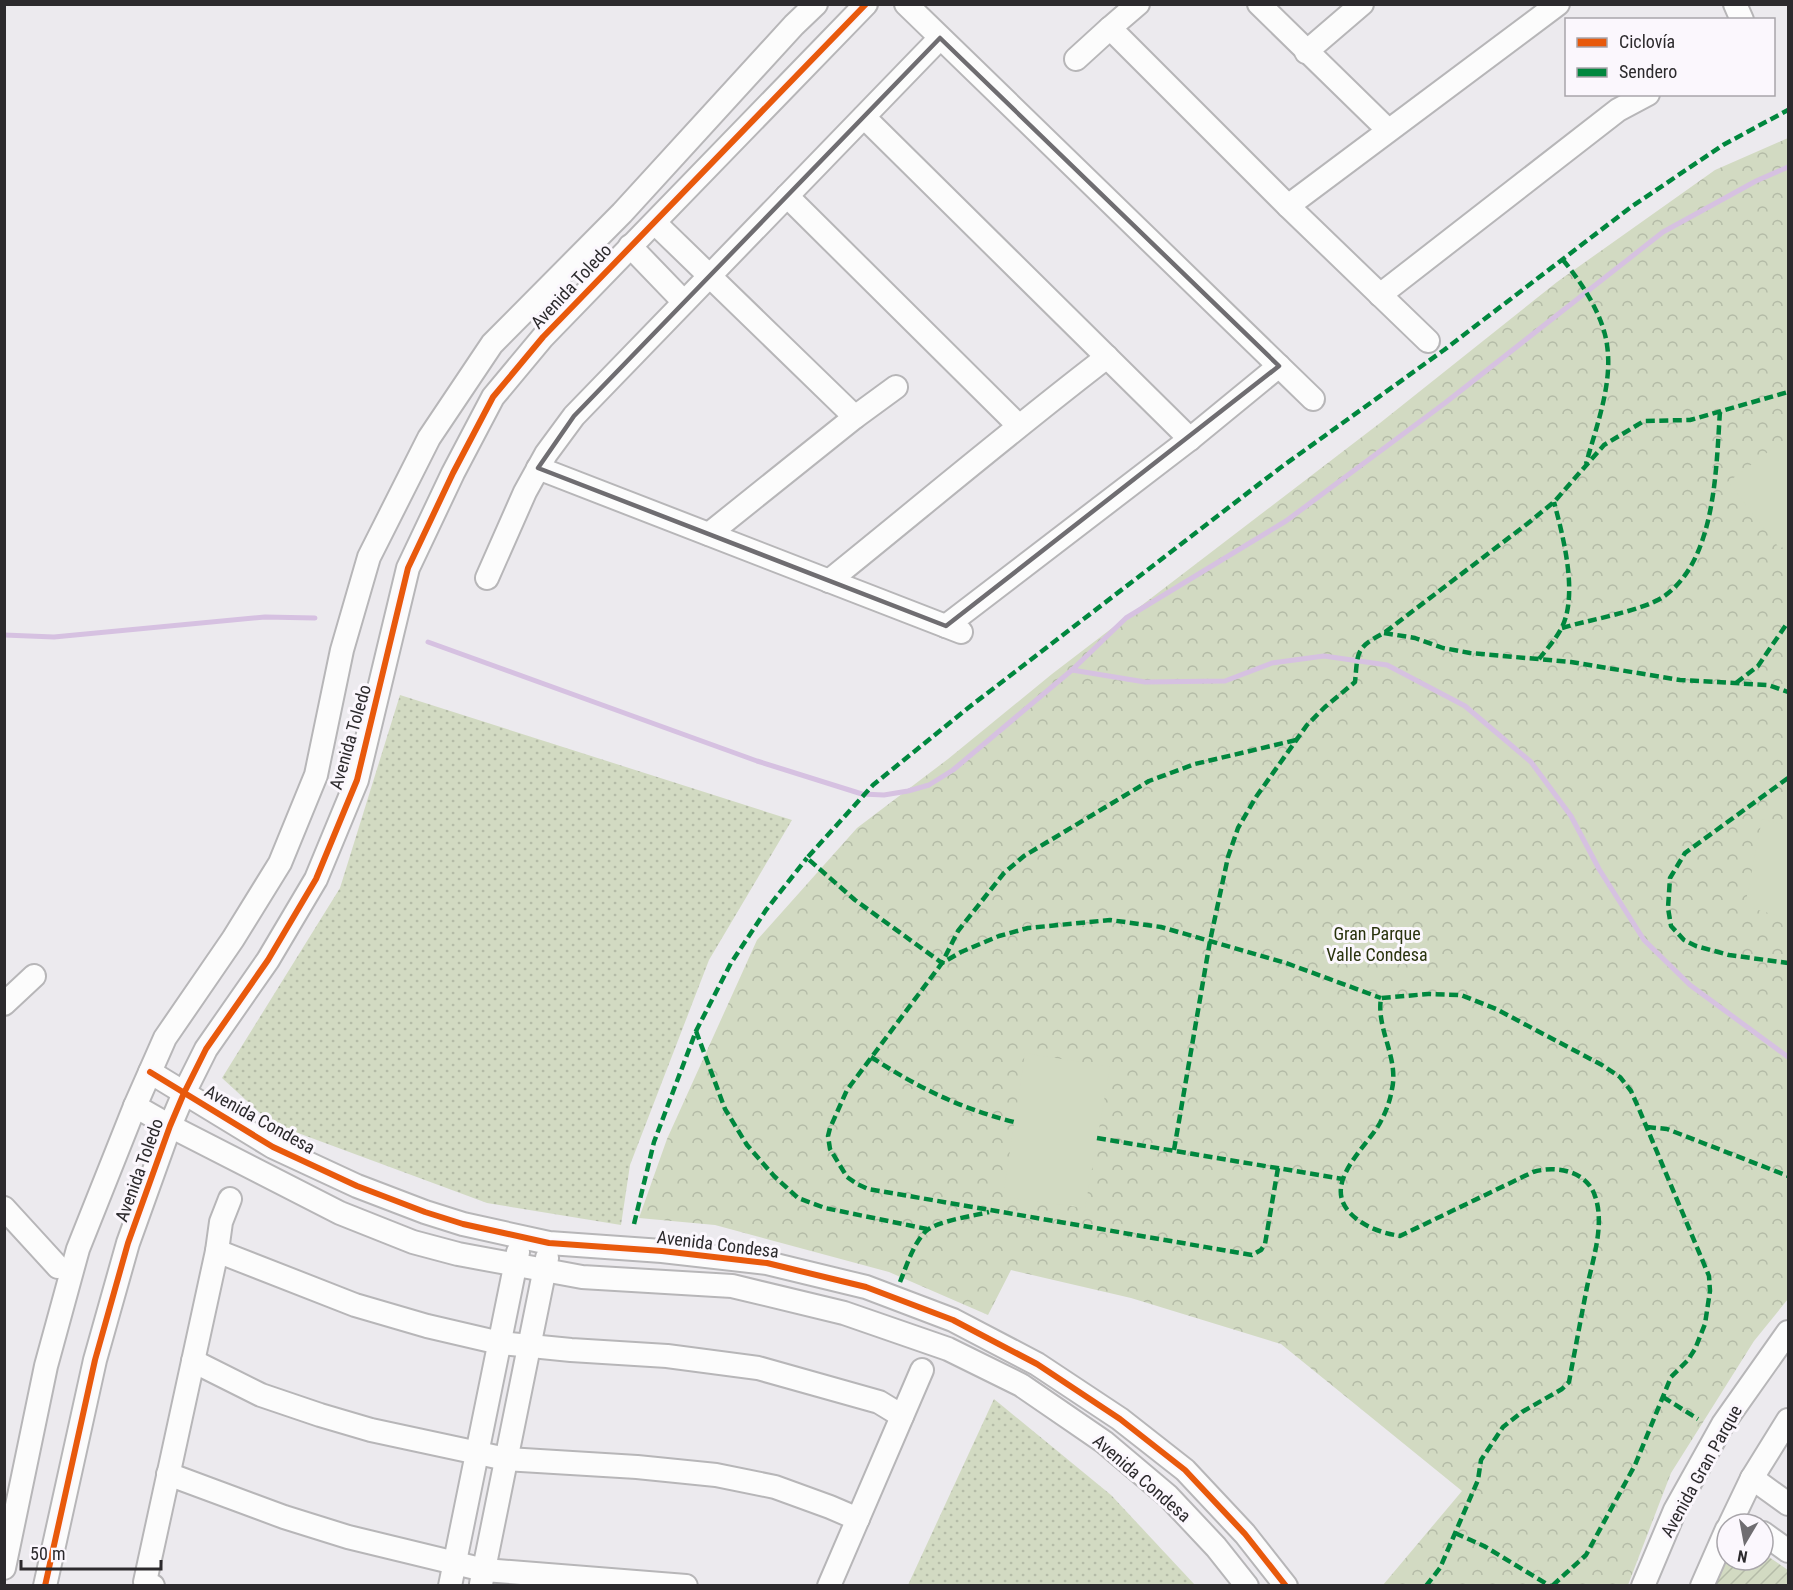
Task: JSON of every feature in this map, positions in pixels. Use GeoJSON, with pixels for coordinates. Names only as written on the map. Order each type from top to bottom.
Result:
{"type":"FeatureCollection","features":[{"type":"Feature","properties":{"kind":"street","name":"Avenida Toledo"},"geometry":{"type":"LineString","coordinates":[[4,1568],[46,1366],[78,1249],[135,1106],[165,1038],[233,939],[280,863],[316,775],[342,650],[369,557],[429,438],[492,344],[622,213],[794,25],[816,4]]}},
{"type":"Feature","properties":{"kind":"street","name":"Avenida Toledo"},"geometry":{"type":"LineString","coordinates":[[45,1586],[95,1360],[128,1243],[171,1126],[184,1093],[206,1049],[268,960],[316,879],[357,780],[408,568],[468,444],[493,397],[543,337],[866,4]]}},
{"type":"Feature","properties":{"kind":"street"},"geometry":{"type":"LineString","coordinates":[[906,4],[1313,399]]}},
{"type":"Feature","properties":{"kind":"street"},"geometry":{"type":"LineString","coordinates":[[1076,59],[1138,4]]}},
{"type":"Feature","properties":{"kind":"street"},"geometry":{"type":"LineString","coordinates":[[1259,4],[1388,130]]}},
{"type":"Feature","properties":{"kind":"street"},"geometry":{"type":"LineString","coordinates":[[1306,51],[1362,4]]}},
{"type":"Feature","properties":{"kind":"street"},"geometry":{"type":"LineString","coordinates":[[1288,206],[1558,4]]}},
{"type":"Feature","properties":{"kind":"street"},"geometry":{"type":"LineString","coordinates":[[1735,4],[1741,18]]}},
{"type":"Feature","properties":{"kind":"street"},"geometry":{"type":"LineString","coordinates":[[1110,28],[1288,206],[1428,341]]}},
{"type":"Feature","properties":{"kind":"street"},"geometry":{"type":"LineString","coordinates":[[487,578],[525,492],[538,468],[573,416],[940,38]]}},
{"type":"Feature","properties":{"kind":"street"},"geometry":{"type":"LineString","coordinates":[[1380,295],[1618,110],[1644,96]]}},
{"type":"Feature","properties":{"kind":"street"},"geometry":{"type":"LineString","coordinates":[[864,117],[1190,439]]}},
{"type":"Feature","properties":{"kind":"street"},"geometry":{"type":"LineString","coordinates":[[787,196],[1018,425]]}},
{"type":"Feature","properties":{"kind":"street"},"geometry":{"type":"LineString","coordinates":[[622,213],[643,234],[710,276],[855,417]]}},
{"type":"Feature","properties":{"kind":"street"},"geometry":{"type":"LineString","coordinates":[[643,234],[684,302]]}},
{"type":"Feature","properties":{"kind":"street"},"geometry":{"type":"LineString","coordinates":[[829,580],[1018,425],[1107,357]]}},
{"type":"Feature","properties":{"kind":"street"},"geometry":{"type":"LineString","coordinates":[[538,468],[954,629],[1279,366]]}},
{"type":"Feature","properties":{"kind":"street"},"geometry":{"type":"LineString","coordinates":[[709,534],[896,387]]}},
{"type":"Feature","properties":{"kind":"street"},"geometry":{"type":"LineString","coordinates":[[4,1004],[34,976]]}},
{"type":"Feature","properties":{"kind":"street","name":"Avenida Condesa"},"geometry":{"type":"LineString","coordinates":[[150,1072],[273,1147],[357,1186],[434,1215],[549,1243],[662,1251],[767,1263],[866,1287],[953,1320],[1036,1364],[1120,1419],[1185,1470],[1245,1534],[1286,1586]]}},
{"type":"Feature","properties":{"kind":"street","name":"Avenida Condesa"},"geometry":{"type":"LineString","coordinates":[[135,1106],[350,1217],[413,1242],[515,1266],[582,1277],[732,1286],[844,1313],[948,1349],[1021,1385],[1104,1442],[1168,1496],[1216,1546],[1247,1586]]}},
{"type":"Feature","properties":{"kind":"street"},"geometry":{"type":"LineString","coordinates":[[153,1586],[145,1582],[217,1251],[220,1222],[230,1199]]}},
{"type":"Feature","properties":{"kind":"street"},"geometry":{"type":"LineString","coordinates":[[6,1216],[58,1267]]}},
{"type":"Feature","properties":{"kind":"street"},"geometry":{"type":"LineString","coordinates":[[450,1586],[521,1237]]}},
{"type":"Feature","properties":{"kind":"street"},"geometry":{"type":"LineString","coordinates":[[482,1578],[549,1243]]}},
{"type":"Feature","properties":{"kind":"street"},"geometry":{"type":"LineString","coordinates":[[217,1251],[355,1305],[427,1326],[500,1343],[667,1356],[758,1368],[879,1401],[902,1416]]}},
{"type":"Feature","properties":{"kind":"street","name":"Avenida Gran Parque"},"geometry":{"type":"LineString","coordinates":[[1643,1586],[1675,1510],[1723,1424],[1788,1332]]}},
{"type":"Feature","properties":{"kind":"street"},"geometry":{"type":"LineString","coordinates":[[193,1361],[261,1395],[371,1430],[506,1460],[716,1474],[775,1487],[858,1519]]}},
{"type":"Feature","properties":{"kind":"street"},"geometry":{"type":"LineString","coordinates":[[829,1586],[922,1370]]}},
{"type":"Feature","properties":{"kind":"street"},"geometry":{"type":"LineString","coordinates":[[1739,1512],[1752,1478],[1788,1420]]}},
{"type":"Feature","properties":{"kind":"street"},"geometry":{"type":"LineString","coordinates":[[168,1474],[284,1517],[348,1537],[454,1563],[482,1578],[686,1586]]}},
{"type":"Feature","properties":{"kind":"street"},"geometry":{"type":"LineString","coordinates":[[1752,1478],[1788,1504]]}},
{"type":"Feature","properties":{"kind":"street"},"geometry":{"type":"LineString","coordinates":[[1775,1542],[1788,1551]]}},
{"type":"Feature","properties":{"kind":"street"},"geometry":{"type":"LineString","coordinates":[[1701,1586],[1715,1560]]}},
{"type":"Feature","properties":{"kind":"highlighted area"},"geometry":{"type":"Polygon","coordinates":[[[940,38],[1279,366],[946,626],[538,468],[574,416],[940,38]]]}},
{"type":"Feature","properties":{"kind":"green space","name":"Gran Parque Valle Condesa"},"geometry":{"type":"Polygon","coordinates":[[[1788,138],[1788,1299],[1754,1341],[1671,1473],[1628,1585],[1383,1585],[1462,1491],[1281,1344],[1131,1298],[1011,1270],[988,1315],[889,1272],[715,1225],[639,1218],[667,1139],[757,940],[857,828],[948,759],[1052,674],[1380,423],[1557,282],[1715,170],[1788,138]]]}},
{"type":"Feature","properties":{"kind":"green space"},"geometry":{"type":"Polygon","coordinates":[[[1788,437],[1788,542],[1780,549],[1728,482],[1788,437]]]}},
{"type":"Feature","properties":{"kind":"green space"},"geometry":{"type":"Polygon","coordinates":[[[400,695],[792,820],[709,960],[630,1165],[621,1225],[487,1203],[271,1123],[222,1078],[340,888],[400,695]]]}},
{"type":"Feature","properties":{"kind":"green space"},"geometry":{"type":"Polygon","coordinates":[[[1762,819],[1788,826],[1788,919],[1745,906],[1762,819]]]}},
{"type":"Feature","properties":{"kind":"green space"},"geometry":{"type":"Polygon","coordinates":[[[1025,1053],[1110,1067],[1085,1208],[1003,1197],[1025,1053]]]}},
{"type":"Feature","properties":{"kind":"green space"},"geometry":{"type":"Polygon","coordinates":[[[994,1399],[1111,1495],[1195,1585],[908,1585],[994,1399]]]}},
{"type":"Feature","properties":{"kind":"green space"},"geometry":{"type":"Polygon","coordinates":[[[1775,1561],[1788,1570],[1788,1585],[1711,1586],[1717,1572],[1775,1572],[1775,1561]]]}},
{"type":"Feature","properties":{"kind":"waterway"},"geometry":{"type":"LineString","coordinates":[[1072,670],[1126,618],[1286,521],[1445,403],[1663,232],[1756,181],[1788,167]]}},
{"type":"Feature","properties":{"kind":"waterway"},"geometry":{"type":"LineString","coordinates":[[4,635],[54,637],[265,617],[315,618]]}},
{"type":"Feature","properties":{"kind":"waterway"},"geometry":{"type":"LineString","coordinates":[[428,642],[757,761],[862,794],[884,795],[929,785],[953,770],[1072,670],[1145,682],[1225,681],[1272,663],[1324,656],[1387,665],[1465,706],[1531,762],[1571,816],[1599,869],[1644,940],[1690,985],[1788,1057]]}},
{"type":"Feature","properties":{"kind":"marked path"},"geometry":{"type":"LineString","coordinates":[[1296,740],[1195,764],[1149,781],[1024,856],[1004,873],[958,931],[942,963],[855,900],[807,858],[873,785],[968,708],[1280,468],[1444,350],[1631,207],[1723,145],[1788,110]]}},
{"type":"Feature","properties":{"kind":"marked path"},"geometry":{"type":"LineString","coordinates":[[1563,260],[1591,300],[1601,322],[1607,345],[1606,390],[1586,464]]}},
{"type":"Feature","properties":{"kind":"marked path"},"geometry":{"type":"LineString","coordinates":[[1174,1150],[1210,941],[1228,857],[1238,828],[1256,797],[1307,725],[1355,682],[1358,657],[1363,647],[1554,502],[1604,445],[1644,421],[1690,420],[1788,392]]}},
{"type":"Feature","properties":{"kind":"marked path"},"geometry":{"type":"LineString","coordinates":[[1562,628],[1642,607],[1663,597],[1681,581],[1694,561],[1710,512],[1720,411]]}},
{"type":"Feature","properties":{"kind":"marked path"},"geometry":{"type":"LineString","coordinates":[[1539,659],[1561,629],[1569,600],[1568,566],[1554,502]]}},
{"type":"Feature","properties":{"kind":"marked path"},"geometry":{"type":"LineString","coordinates":[[1736,683],[1758,666],[1788,622]]}},
{"type":"Feature","properties":{"kind":"marked path"},"geometry":{"type":"LineString","coordinates":[[1384,633],[1415,638],[1443,648],[1470,653],[1571,662],[1680,680],[1768,685],[1788,692]]}},
{"type":"Feature","properties":{"kind":"marked path"},"geometry":{"type":"LineString","coordinates":[[1788,778],[1685,853],[1670,878],[1668,908],[1671,926],[1684,940],[1696,946],[1729,955],[1788,963]]}},
{"type":"Feature","properties":{"kind":"marked path"},"geometry":{"type":"LineString","coordinates":[[634,1224],[654,1142],[696,1031],[731,963],[766,910],[807,858]]}},
{"type":"Feature","properties":{"kind":"marked path"},"geometry":{"type":"LineString","coordinates":[[1278,1168],[1265,1244],[1261,1250],[1252,1255],[868,1189],[847,1177],[830,1149],[828,1136],[847,1090],[942,963],[961,952],[999,936],[1028,928],[1110,920],[1161,927],[1286,963],[1381,998]]}},
{"type":"Feature","properties":{"kind":"marked path"},"geometry":{"type":"LineString","coordinates":[[1426,1586],[1440,1568],[1478,1480],[1481,1460],[1503,1427],[1522,1412],[1562,1389],[1569,1382],[1597,1242],[1599,1218],[1595,1196],[1585,1181],[1570,1172],[1551,1169],[1533,1172],[1400,1236],[1374,1229],[1351,1214],[1343,1203],[1341,1191],[1343,1179],[1356,1155],[1380,1123],[1388,1106],[1392,1089],[1393,1066],[1380,1010],[1381,998],[1428,994],[1461,995],[1496,1009],[1602,1065],[1620,1077],[1631,1091],[1709,1276],[1710,1291],[1705,1324],[1695,1349],[1688,1360],[1671,1377],[1635,1465],[1586,1555],[1552,1586]]}},
{"type":"Feature","properties":{"kind":"marked path"},"geometry":{"type":"LineString","coordinates":[[696,1031],[725,1109],[747,1145],[774,1176],[798,1198],[825,1208],[927,1229]]}},
{"type":"Feature","properties":{"kind":"marked path"},"geometry":{"type":"LineString","coordinates":[[871,1057],[940,1096],[1014,1122]]}},
{"type":"Feature","properties":{"kind":"marked path"},"geometry":{"type":"LineString","coordinates":[[1647,1127],[1667,1129],[1788,1176]]}},
{"type":"Feature","properties":{"kind":"marked path"},"geometry":{"type":"LineString","coordinates":[[1097,1138],[1343,1179]]}},
{"type":"Feature","properties":{"kind":"marked path"},"geometry":{"type":"LineString","coordinates":[[900,1282],[914,1248],[921,1236],[931,1227],[989,1212]]}},
{"type":"Feature","properties":{"kind":"marked path"},"geometry":{"type":"LineString","coordinates":[[1663,1397],[1698,1419]]}},
{"type":"Feature","properties":{"kind":"marked path"},"geometry":{"type":"LineString","coordinates":[[1455,1533],[1484,1546],[1550,1586]]}},
{"type":"Feature","properties":{"kind":"cycle path"},"geometry":{"type":"LineString","coordinates":[[45,1586],[95,1360],[128,1243],[170,1126],[206,1049],[268,960],[316,879],[357,780],[408,568],[453,473],[493,397],[543,337],[866,4]]}},
{"type":"Feature","properties":{"kind":"cycle path"},"geometry":{"type":"LineString","coordinates":[[150,1072],[273,1147],[357,1186],[463,1224],[549,1243],[662,1251],[767,1263],[866,1287],[953,1320],[1037,1364],[1120,1419],[1185,1470],[1245,1534],[1286,1586]]}}]}
